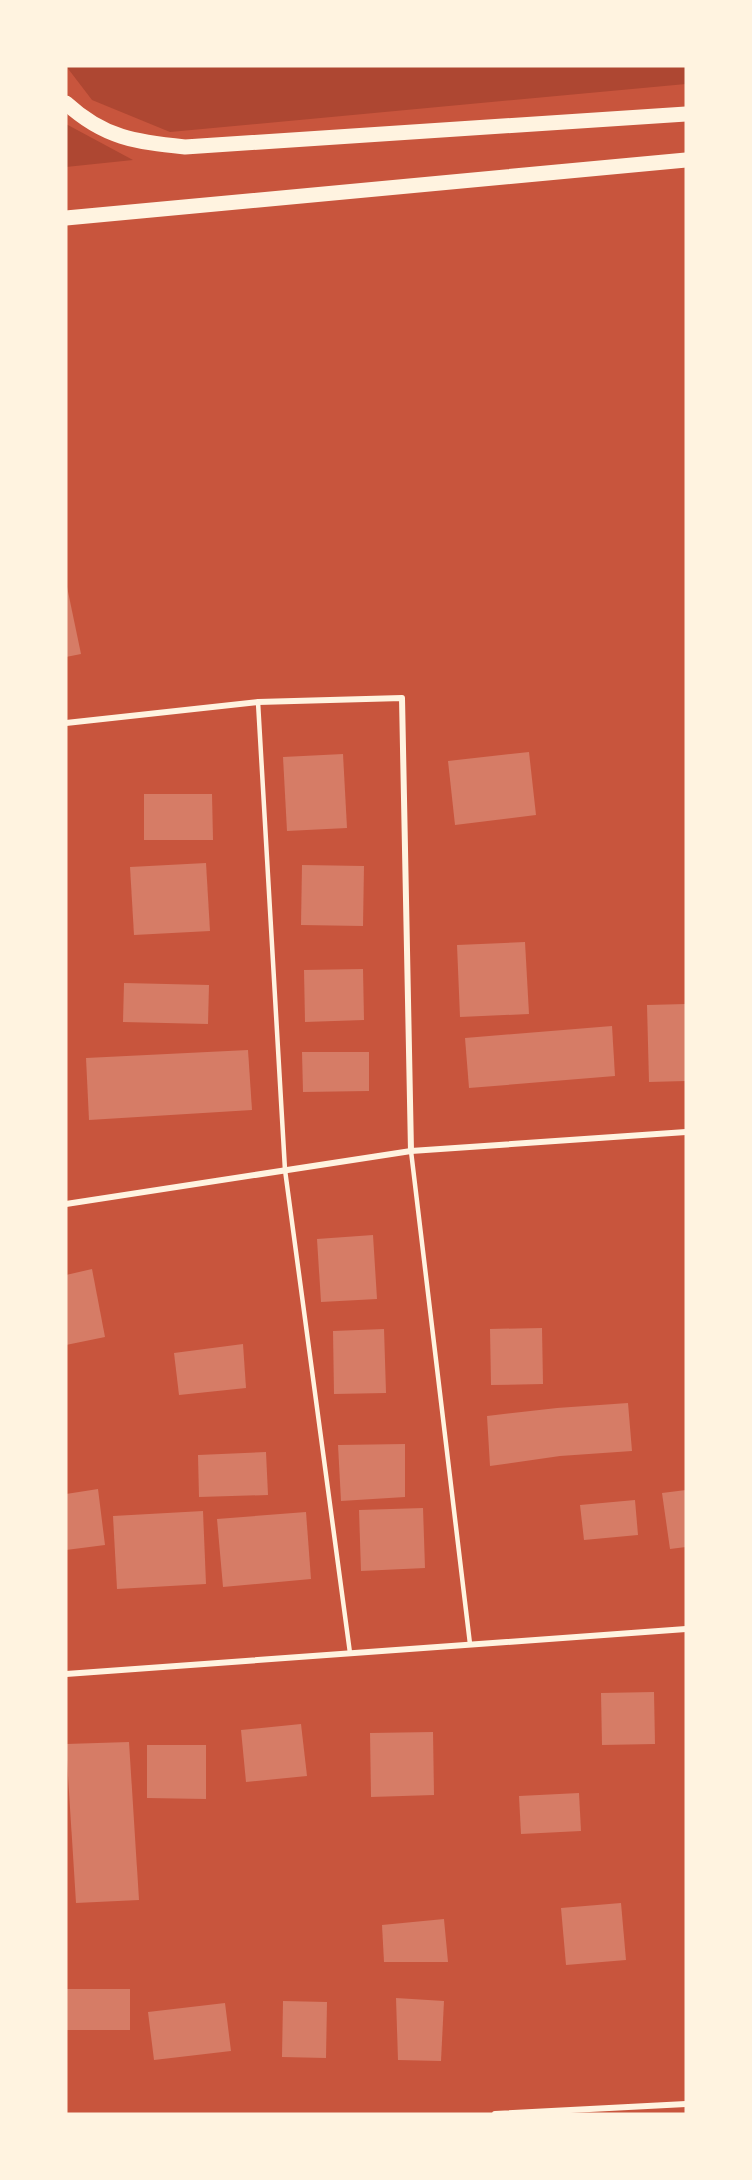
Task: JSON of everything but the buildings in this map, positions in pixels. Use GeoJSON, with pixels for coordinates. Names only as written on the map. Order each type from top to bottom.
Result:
{"type":"FeatureCollection","features":[{"type":"Feature","properties":{"kind":"main road"},"geometry":{"type":"LineString","coordinates":[[66,104],[81,118],[105,131],[135,141],[185,147],[686,114]]}},
{"type":"Feature","properties":{"kind":"main road"},"geometry":{"type":"LineString","coordinates":[[66,218],[686,160]]}},
{"type":"Feature","properties":{"kind":"street"},"geometry":{"type":"LineString","coordinates":[[66,723],[258,702],[402,698],[411,1151]]}},
{"type":"Feature","properties":{"kind":"street"},"geometry":{"type":"LineString","coordinates":[[66,1204],[411,1151],[686,1132]]}},
{"type":"Feature","properties":{"kind":"street"},"geometry":{"type":"LineString","coordinates":[[66,1674],[686,1629]]}},
{"type":"Feature","properties":{"kind":"street"},"geometry":{"type":"LineString","coordinates":[[495,2114],[686,2104]]}},
{"type":"Feature","properties":{"kind":"lane"},"geometry":{"type":"LineString","coordinates":[[258,702],[285,1170],[350,1653]]}},
{"type":"Feature","properties":{"kind":"lane"},"geometry":{"type":"LineString","coordinates":[[411,1151],[470,1644]]}},
{"type":"Feature","properties":{"kind":"shaded area"},"geometry":{"type":"Polygon","coordinates":[[[66,66],[686,66],[686,84],[170,132],[92,100],[66,66]]]}},
{"type":"Feature","properties":{"kind":"shaded area"},"geometry":{"type":"Polygon","coordinates":[[[66,124],[133,160],[66,167],[66,124]]]}}]}
